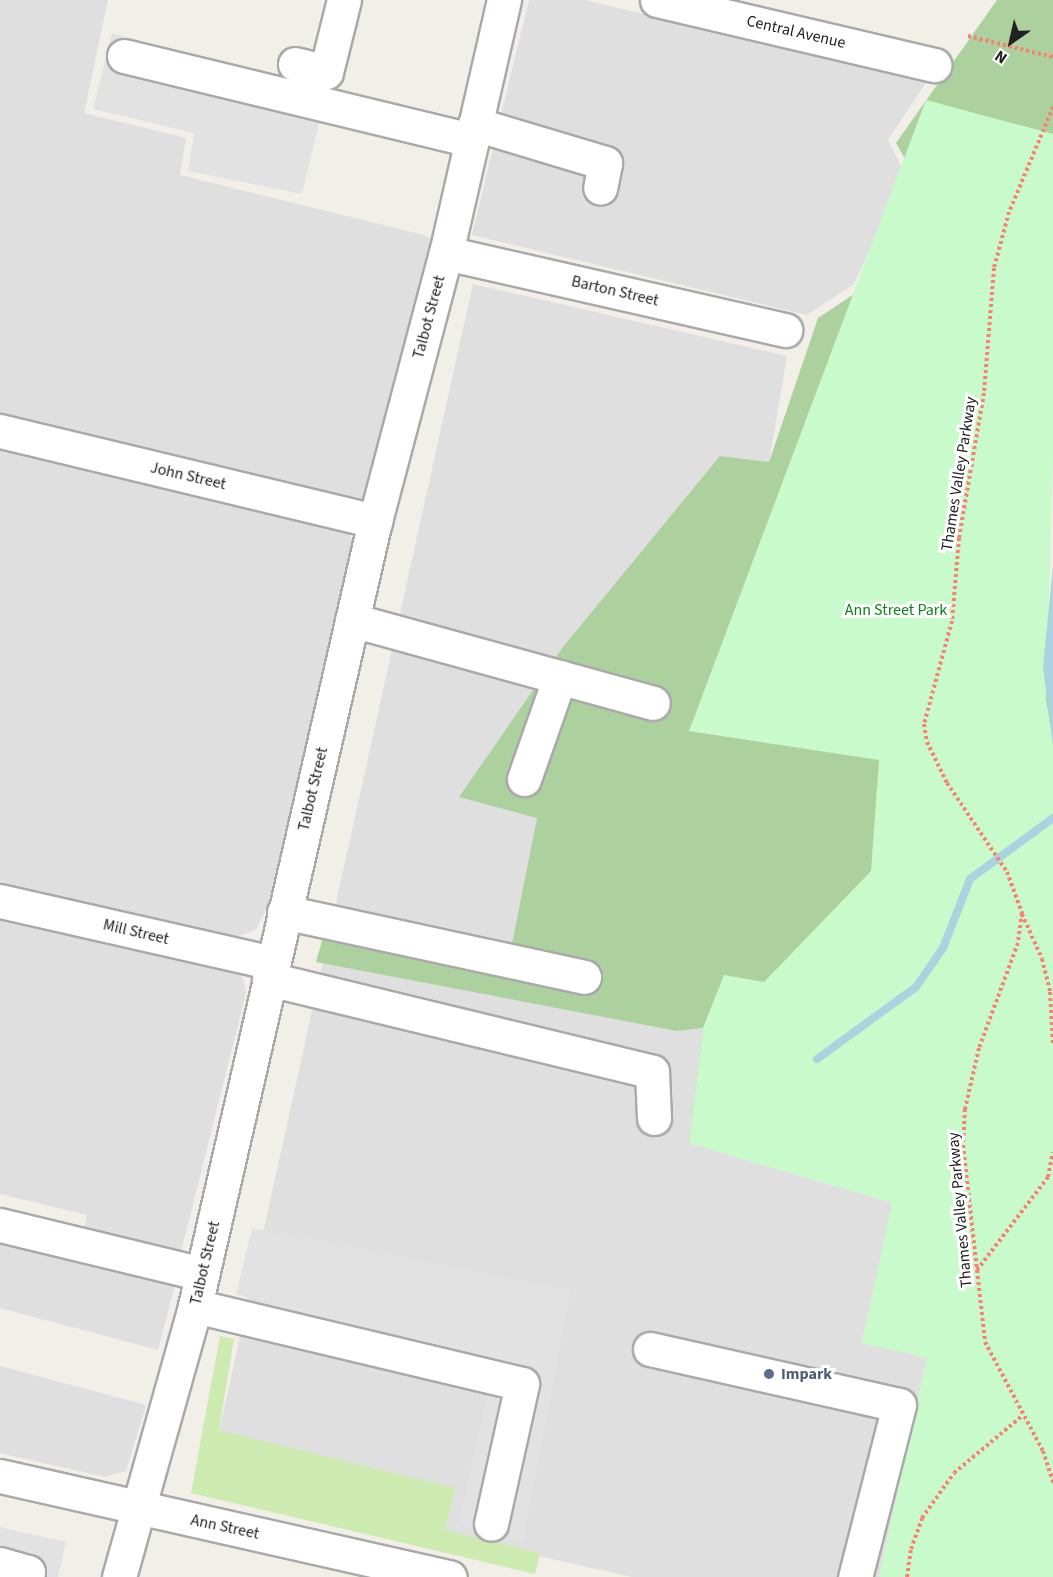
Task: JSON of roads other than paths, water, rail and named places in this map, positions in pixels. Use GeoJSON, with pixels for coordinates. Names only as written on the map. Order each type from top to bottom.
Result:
{"type":"FeatureCollection","features":[{"type":"Feature","properties":{"kind":"street"},"geometry":{"type":"LineString","coordinates":[[296,64],[326,72],[344,0]]}},
{"type":"Feature","properties":{"kind":"street","name":"Talbot Street"},"geometry":{"type":"LineString","coordinates":[[119,1577],[136,1508],[195,1306],[375,521],[446,253],[504,0]]}},
{"type":"Feature","properties":{"kind":"street","name":"Central Avenue"},"geometry":{"type":"LineString","coordinates":[[657,0],[934,65]]}},
{"type":"Feature","properties":{"kind":"street"},"geometry":{"type":"LineString","coordinates":[[124,56],[474,132],[605,163],[600,188]]}},
{"type":"Feature","properties":{"kind":"street","name":"Barton Street"},"geometry":{"type":"LineString","coordinates":[[446,253],[785,330]]}},
{"type":"Feature","properties":{"kind":"street","name":"John Street"},"geometry":{"type":"LineString","coordinates":[[0,431],[375,521]]}},
{"type":"Feature","properties":{"kind":"street"},"geometry":{"type":"LineString","coordinates":[[352,620],[653,703]]}},
{"type":"Feature","properties":{"kind":"street"},"geometry":{"type":"LineString","coordinates":[[524,779],[560,677]]}},
{"type":"Feature","properties":{"kind":"street","name":"Mill Street"},"geometry":{"type":"LineString","coordinates":[[0,901],[652,1072],[654,1118]]}},
{"type":"Feature","properties":{"kind":"street"},"geometry":{"type":"LineString","coordinates":[[284,912],[584,977]]}},
{"type":"Feature","properties":{"kind":"street"},"geometry":{"type":"LineString","coordinates":[[0,1225],[202,1274]]}},
{"type":"Feature","properties":{"kind":"street"},"geometry":{"type":"LineString","coordinates":[[195,1306],[522,1384],[491,1524]]}},
{"type":"Feature","properties":{"kind":"street"},"geometry":{"type":"LineString","coordinates":[[650,1349],[900,1405],[855,1577]]}},
{"type":"Feature","properties":{"kind":"street","name":"Ann Street"},"geometry":{"type":"LineString","coordinates":[[0,1476],[450,1577]]}},
{"type":"Feature","properties":{"kind":"street"},"geometry":{"type":"LineString","coordinates":[[0,1564],[28,1572],[27,1577]]}},
{"type":"Feature","properties":{"kind":"water"},"geometry":{"type":"Polygon","coordinates":[[[1053,566],[1053,746],[1043,667],[1053,566]]]}},
{"type":"Feature","properties":{"kind":"waterway"},"geometry":{"type":"LineString","coordinates":[[817,1059],[916,987],[943,948],[970,879],[1053,818]]}},
{"type":"Feature","properties":{"kind":"place","name":"Impark"},"geometry":{"type":"Point","coordinates":[769,1374]}},
{"type":"Feature","properties":{"kind":"park label","name":"Ann Street Park"},"geometry":{"type":"Point","coordinates":[896,610]}}]}
